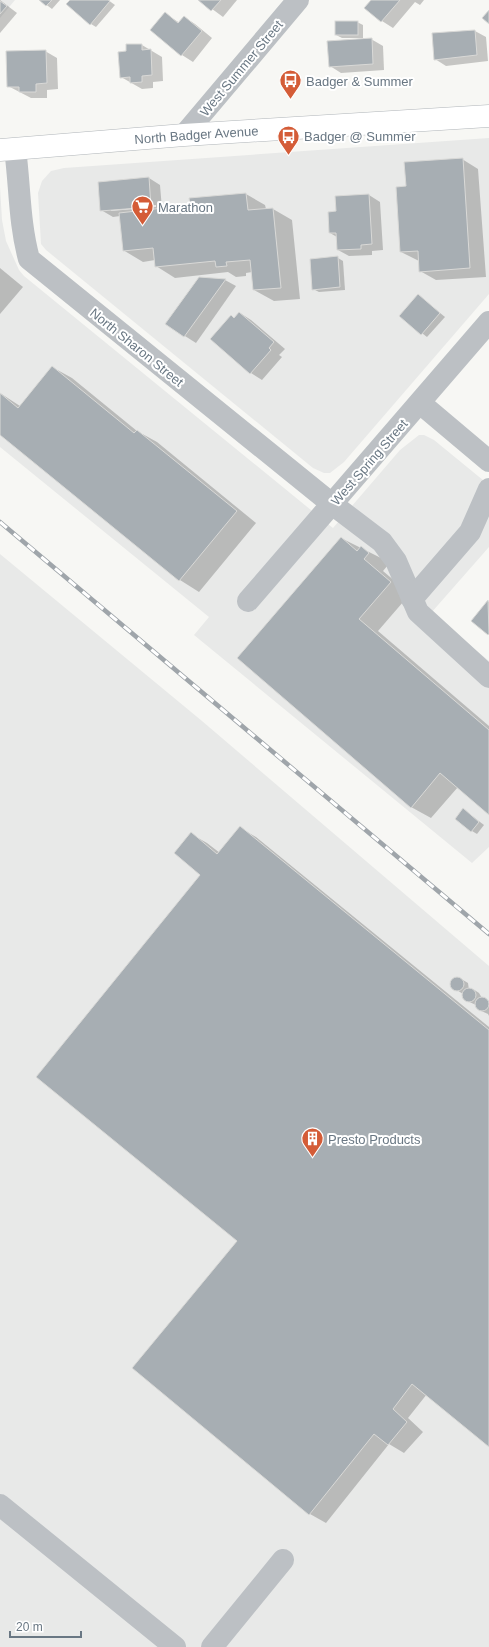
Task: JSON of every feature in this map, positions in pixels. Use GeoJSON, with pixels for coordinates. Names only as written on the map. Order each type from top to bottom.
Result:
{"type":"FeatureCollection","features":[{"type":"Feature","properties":{"kind":"main road","name":"North Badger Avenue"},"geometry":{"type":"LineString","coordinates":[[7,149],[184,135],[489,116]]}},
{"type":"Feature","properties":{"kind":"street","name":"West Summer Street"},"geometry":{"type":"LineString","coordinates":[[184,135],[298,0]]}},
{"type":"Feature","properties":{"kind":"street","name":"North Sharon Street"},"geometry":{"type":"LineString","coordinates":[[7,149],[19,180],[24,242],[29,259],[332,504],[382,542],[396,561],[418,612],[489,677]]}},
{"type":"Feature","properties":{"kind":"street","name":"West Spring Street"},"geometry":{"type":"LineString","coordinates":[[248,601],[489,322]]}},
{"type":"Feature","properties":{"kind":"street"},"geometry":{"type":"LineString","coordinates":[[420,403],[489,461]]}},
{"type":"Feature","properties":{"kind":"street"},"geometry":{"type":"LineString","coordinates":[[412,599],[470,532],[489,489]]}},
{"type":"Feature","properties":{"kind":"street"},"geometry":{"type":"LineString","coordinates":[[0,1505],[175,1647]]}},
{"type":"Feature","properties":{"kind":"street"},"geometry":{"type":"LineString","coordinates":[[212,1647],[283,1560]]}},
{"type":"Feature","properties":{"kind":"shaded area"},"geometry":{"type":"Polygon","coordinates":[[[0,0],[15,0],[0,18],[0,0]]]}},
{"type":"Feature","properties":{"kind":"shaded area"},"geometry":{"type":"Polygon","coordinates":[[[489,138],[489,294],[344,462],[330,473],[324,473],[313,468],[46,250],[41,244],[38,193],[42,181],[51,171],[64,168],[489,138]]]}},
{"type":"Feature","properties":{"kind":"shaded area"},"geometry":{"type":"Polygon","coordinates":[[[0,187],[2,220],[6,241],[19,270],[24,276],[333,528],[400,450],[419,435],[424,435],[434,440],[489,485],[489,547],[431,613],[489,661],[489,847],[472,863],[194,635],[209,617],[0,447],[0,187]]]}},
{"type":"Feature","properties":{"kind":"shaded area"},"geometry":{"type":"Polygon","coordinates":[[[0,554],[202,721],[489,966],[489,1647],[0,1647],[0,554]]]}},
{"type":"Feature","properties":{"kind":"building"},"geometry":{"type":"Polygon","coordinates":[[[39,0],[52,0],[46,6],[39,0]]]}},
{"type":"Feature","properties":{"kind":"building"},"geometry":{"type":"Polygon","coordinates":[[[70,0],[110,1],[90,25],[66,4],[70,0]]]}},
{"type":"Feature","properties":{"kind":"building"},"geometry":{"type":"Polygon","coordinates":[[[198,0],[221,0],[211,11],[198,0]]]}},
{"type":"Feature","properties":{"kind":"building"},"geometry":{"type":"Polygon","coordinates":[[[371,0],[400,0],[381,22],[364,8],[371,0]]]}},
{"type":"Feature","properties":{"kind":"building"},"geometry":{"type":"Polygon","coordinates":[[[0,1],[7,6],[0,14],[0,1]]]}},
{"type":"Feature","properties":{"kind":"building"},"geometry":{"type":"Polygon","coordinates":[[[489,10],[489,24],[482,18],[489,10]]]}},
{"type":"Feature","properties":{"kind":"building"},"geometry":{"type":"Polygon","coordinates":[[[165,12],[178,23],[184,16],[202,31],[181,56],[150,30],[165,12]]]}},
{"type":"Feature","properties":{"kind":"building"},"geometry":{"type":"Polygon","coordinates":[[[335,21],[358,21],[358,35],[335,35],[335,21]]]}},
{"type":"Feature","properties":{"kind":"building"},"geometry":{"type":"Polygon","coordinates":[[[475,30],[477,55],[434,60],[432,33],[475,30]]]}},
{"type":"Feature","properties":{"kind":"building"},"geometry":{"type":"Polygon","coordinates":[[[372,38],[373,64],[329,67],[327,41],[372,38]]]}},
{"type":"Feature","properties":{"kind":"building"},"geometry":{"type":"Polygon","coordinates":[[[126,44],[142,44],[142,50],[151,49],[152,75],[142,76],[142,82],[130,83],[130,77],[120,78],[118,52],[126,51],[126,44]]]}},
{"type":"Feature","properties":{"kind":"building"},"geometry":{"type":"Polygon","coordinates":[[[46,50],[47,83],[36,84],[36,92],[19,92],[19,87],[7,87],[6,51],[46,50]]]}},
{"type":"Feature","properties":{"kind":"building"},"geometry":{"type":"Polygon","coordinates":[[[463,158],[470,268],[419,272],[418,251],[400,252],[396,187],[406,186],[404,162],[463,158]]]}},
{"type":"Feature","properties":{"kind":"building"},"geometry":{"type":"Polygon","coordinates":[[[149,177],[151,207],[100,211],[98,182],[149,177]]]}},
{"type":"Feature","properties":{"kind":"building"},"geometry":{"type":"Polygon","coordinates":[[[246,193],[248,210],[273,208],[281,288],[253,290],[250,260],[226,262],[227,266],[216,267],[215,261],[155,267],[153,248],[123,251],[119,213],[190,205],[189,198],[246,193]]]}},
{"type":"Feature","properties":{"kind":"building"},"geometry":{"type":"Polygon","coordinates":[[[369,194],[372,244],[361,245],[361,249],[337,250],[336,233],[329,233],[328,212],[336,211],[335,196],[369,194]]]}},
{"type":"Feature","properties":{"kind":"building"},"geometry":{"type":"Polygon","coordinates":[[[338,256],[340,287],[312,290],[310,259],[338,256]]]}},
{"type":"Feature","properties":{"kind":"building"},"geometry":{"type":"Polygon","coordinates":[[[199,277],[226,279],[184,337],[165,324],[199,277]]]}},
{"type":"Feature","properties":{"kind":"building"},"geometry":{"type":"Polygon","coordinates":[[[418,294],[440,313],[421,335],[399,316],[418,294]]]}},
{"type":"Feature","properties":{"kind":"building"},"geometry":{"type":"Polygon","coordinates":[[[239,312],[274,342],[269,348],[271,350],[250,374],[210,339],[231,315],[234,318],[239,312]]]}},
{"type":"Feature","properties":{"kind":"building"},"geometry":{"type":"Polygon","coordinates":[[[52,366],[134,433],[137,430],[237,511],[179,581],[0,435],[0,393],[18,408],[52,366]]]}},
{"type":"Feature","properties":{"kind":"building"},"geometry":{"type":"Polygon","coordinates":[[[341,537],[357,551],[361,546],[369,553],[364,559],[391,582],[359,619],[489,730],[489,815],[440,773],[411,808],[237,658],[341,537]]]}},
{"type":"Feature","properties":{"kind":"building"},"geometry":{"type":"Polygon","coordinates":[[[488,600],[489,634],[488,635],[471,621],[488,600]]]}},
{"type":"Feature","properties":{"kind":"building"},"geometry":{"type":"Polygon","coordinates":[[[463,808],[479,822],[471,832],[455,819],[463,808]]]}},
{"type":"Feature","properties":{"kind":"building","name":"Presto Products"},"geometry":{"type":"Polygon","coordinates":[[[240,826],[489,1030],[489,1447],[412,1384],[393,1409],[407,1422],[388,1445],[374,1434],[309,1515],[132,1368],[237,1241],[36,1077],[200,875],[174,853],[191,832],[217,854],[240,826]]]}},
{"type":"Feature","properties":{"kind":"building"},"geometry":{"type":"Polygon","coordinates":[[[454,977],[460,977],[464,981],[464,987],[460,991],[454,991],[450,987],[450,981],[454,977]]]}},
{"type":"Feature","properties":{"kind":"building"},"geometry":{"type":"Polygon","coordinates":[[[466,988],[472,988],[476,992],[476,998],[472,1002],[466,1002],[462,998],[462,992],[466,988]]]}},
{"type":"Feature","properties":{"kind":"building"},"geometry":{"type":"Polygon","coordinates":[[[479,997],[485,997],[489,1001],[489,1007],[485,1011],[479,1011],[475,1007],[475,1001],[479,997]]]}},
{"type":"Feature","properties":{"kind":"railway"},"geometry":{"type":"LineString","coordinates":[[0,522],[489,934]]}},
{"type":"Feature","properties":{"kind":"place","name":"Badger & Summer"},"geometry":{"type":"Point","coordinates":[291,100]}},
{"type":"Feature","properties":{"kind":"place","name":"Badger @ Summer"},"geometry":{"type":"Point","coordinates":[288,156]}},
{"type":"Feature","properties":{"kind":"place","name":"Marathon"},"geometry":{"type":"Point","coordinates":[142,226]}},
{"type":"Feature","properties":{"kind":"place","name":"Presto Products"},"geometry":{"type":"Point","coordinates":[313,1158]}}]}
